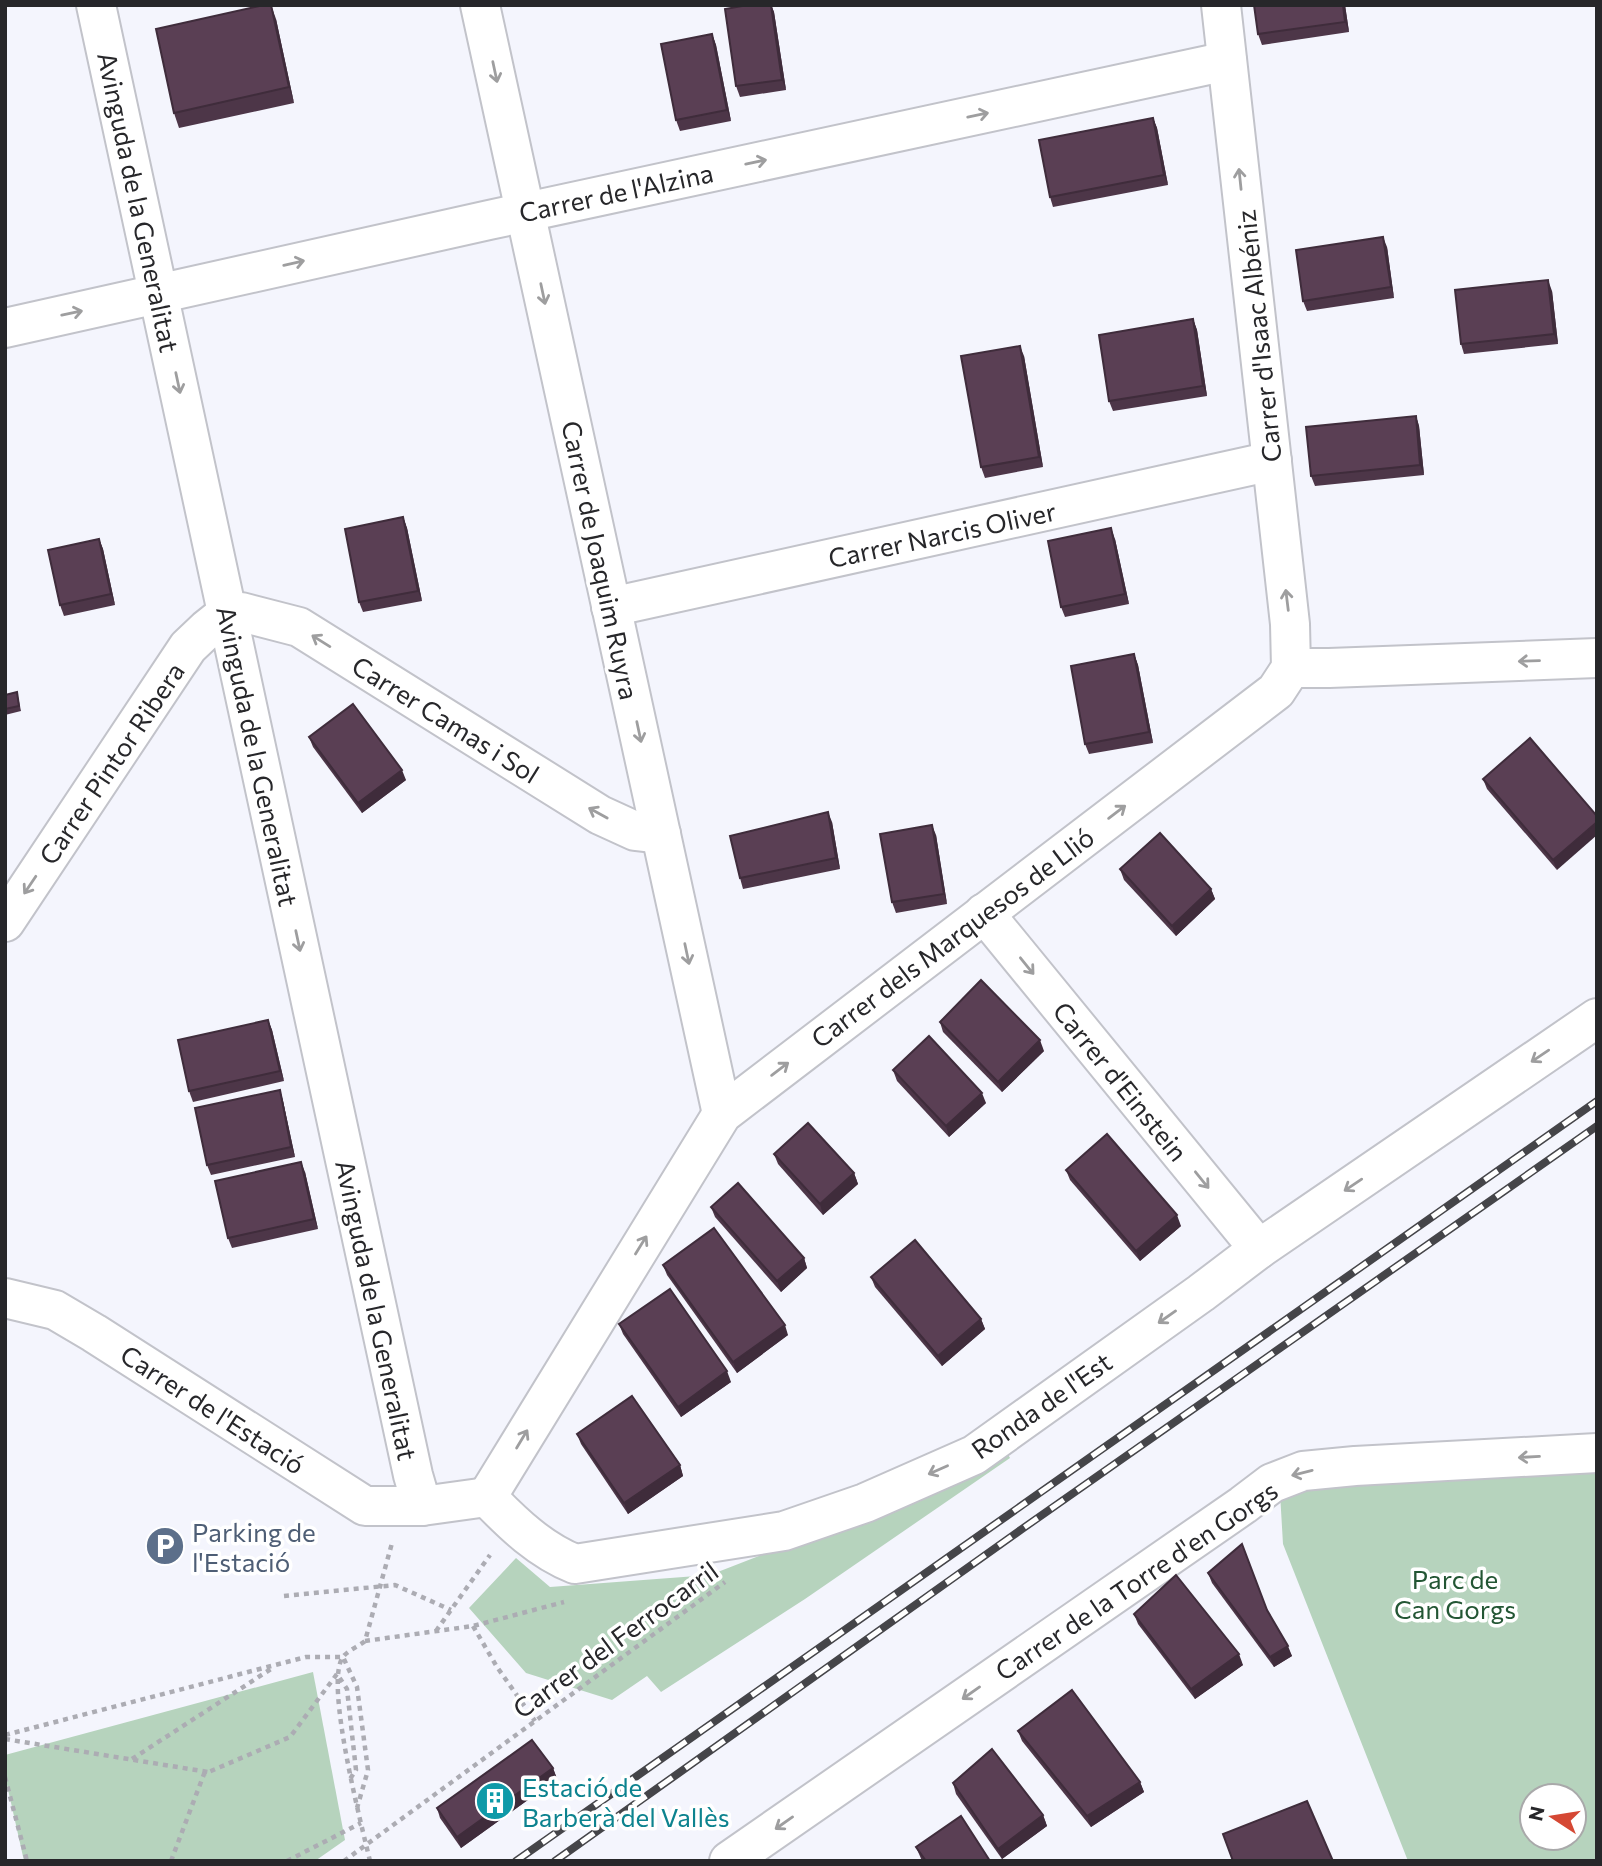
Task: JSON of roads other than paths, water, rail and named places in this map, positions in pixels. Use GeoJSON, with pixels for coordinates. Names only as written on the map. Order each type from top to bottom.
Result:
{"type":"FeatureCollection","features":[{"type":"Feature","properties":{"kind":"street","name":"Avinguda de la Generalitat"},"geometry":{"type":"LineString","coordinates":[[96,5],[413,1475],[422,1506]]}},
{"type":"Feature","properties":{"kind":"street","name":"Carrer de Joaquim Ruyra"},"geometry":{"type":"LineString","coordinates":[[480,5],[722,1114]]}},
{"type":"Feature","properties":{"kind":"street","name":"Carrer d'Isaac Albéniz"},"geometry":{"type":"LineString","coordinates":[[1221,5],[1290,624],[1291,668]]}},
{"type":"Feature","properties":{"kind":"street","name":"Carrer de l'Alzina"},"geometry":{"type":"LineString","coordinates":[[5,328],[525,212],[1227,61]]}},
{"type":"Feature","properties":{"kind":"street","name":"Carrer Narcis Oliver"},"geometry":{"type":"LineString","coordinates":[[611,607],[1272,461]]}},
{"type":"Feature","properties":{"kind":"street","name":"Carrer Camas i Sol"},"geometry":{"type":"LineString","coordinates":[[227,613],[241,612],[299,627],[600,815],[635,831],[661,834]]}},
{"type":"Feature","properties":{"kind":"street","name":"Carrer Pintor Ribera"},"geometry":{"type":"LineString","coordinates":[[5,922],[188,647],[227,613]]}},
{"type":"Feature","properties":{"kind":"street"},"geometry":{"type":"LineString","coordinates":[[1291,668],[1597,658]]}},
{"type":"Feature","properties":{"kind":"street","name":"Carrer dels Marquesos de Llió"},"geometry":{"type":"LineString","coordinates":[[487,1497],[722,1114],[1276,691],[1291,668]]}},
{"type":"Feature","properties":{"kind":"street","name":"Carrer d'Einstein"},"geometry":{"type":"LineString","coordinates":[[984,913],[1259,1249]]}},
{"type":"Feature","properties":{"kind":"street","name":"Ronda de l'Est"},"geometry":{"type":"LineString","coordinates":[[487,1497],[513,1525],[558,1557],[575,1564],[784,1531],[865,1503],[974,1455],[1259,1249],[1597,1018]]}},
{"type":"Feature","properties":{"kind":"street","name":"Carrer de l'Estació"},"geometry":{"type":"LineString","coordinates":[[5,1297],[55,1310],[365,1506],[422,1506]]}},
{"type":"Feature","properties":{"kind":"street","name":"Carrer de la Torre d'en Gorgs"},"geometry":{"type":"LineString","coordinates":[[729,1861],[1272,1483],[1303,1471],[1597,1453]]}},
{"type":"Feature","properties":{"kind":"street"},"geometry":{"type":"LineString","coordinates":[[422,1506],[487,1497]]}},
{"type":"Feature","properties":{"kind":"railway"},"geometry":{"type":"LineString","coordinates":[[516,1861],[1597,1101]]}},
{"type":"Feature","properties":{"kind":"railway"},"geometry":{"type":"LineString","coordinates":[[555,1861],[1022,1529],[1597,1126]]}},
{"type":"Feature","properties":{"kind":"place","name":"Parking de l'Estació"},"geometry":{"type":"Point","coordinates":[165,1546]}},
{"type":"Feature","properties":{"kind":"place","name":"Estació de Barberà del Vallès"},"geometry":{"type":"Point","coordinates":[495,1801]}},
{"type":"Feature","properties":{"kind":"park label","name":"Parc de Can Gorgs"},"geometry":{"type":"Point","coordinates":[1455,1593]}}]}
